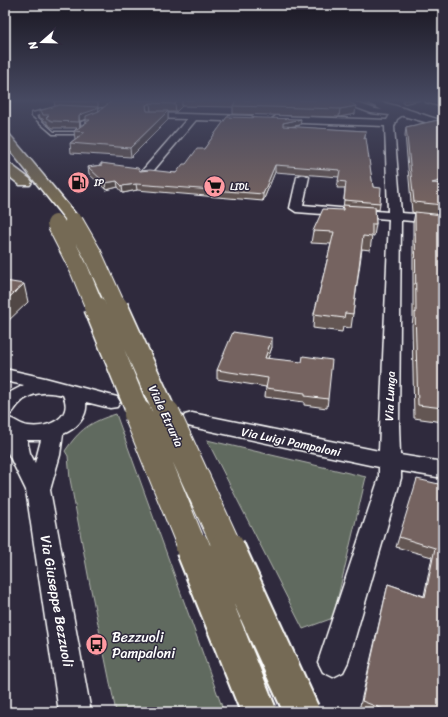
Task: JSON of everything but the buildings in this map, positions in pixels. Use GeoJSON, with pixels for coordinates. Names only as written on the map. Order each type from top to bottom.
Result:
{"type":"FeatureCollection","features":[{"type":"Feature","properties":{"kind":"main road","name":"Viale Etruria"},"geometry":{"type":"LineString","coordinates":[[5,136],[58,218],[92,253],[302,712]]}},
{"type":"Feature","properties":{"kind":"main road"},"geometry":{"type":"LineString","coordinates":[[5,157],[38,198]]}},
{"type":"Feature","properties":{"kind":"main road"},"geometry":{"type":"LineString","coordinates":[[5,167],[25,182]]}},
{"type":"Feature","properties":{"kind":"main road","name":"Viale Etruria"},"geometry":{"type":"LineString","coordinates":[[58,218],[105,330],[259,712]]}},
{"type":"Feature","properties":{"kind":"street"},"geometry":{"type":"LineString","coordinates":[[145,174],[180,133]]}},
{"type":"Feature","properties":{"kind":"street","name":"Via Lunga"},"geometry":{"type":"LineString","coordinates":[[333,662],[390,478],[389,425],[395,216],[390,133]]}},
{"type":"Feature","properties":{"kind":"street"},"geometry":{"type":"LineString","coordinates":[[303,177],[296,208],[443,220]]}},
{"type":"Feature","properties":{"kind":"street"},"geometry":{"type":"LineString","coordinates":[[5,375],[61,388],[74,402],[66,424],[53,431],[37,434],[9,427]]}},
{"type":"Feature","properties":{"kind":"street"},"geometry":{"type":"LineString","coordinates":[[5,408],[12,399],[23,392],[48,386]]}},
{"type":"Feature","properties":{"kind":"street","name":"Via Luigi Pampaloni"},"geometry":{"type":"LineString","coordinates":[[192,420],[339,452],[443,470]]}},
{"type":"Feature","properties":{"kind":"street","name":"Via Giuseppe Bezzuoli"},"geometry":{"type":"LineString","coordinates":[[9,427],[19,453],[38,490],[75,712]]}},
{"type":"Feature","properties":{"kind":"street","name":"Via Giuseppe Bezzuoli"},"geometry":{"type":"LineString","coordinates":[[38,490],[49,455],[53,431]]}},
{"type":"Feature","properties":{"kind":"lane"},"geometry":{"type":"LineString","coordinates":[[59,133],[70,133]]}},
{"type":"Feature","properties":{"kind":"green space"},"geometry":{"type":"Polygon","coordinates":[[[116,414],[224,712],[116,712],[70,479],[68,456],[65,451],[86,427],[92,423],[116,414]]]}},
{"type":"Feature","properties":{"kind":"green space"},"geometry":{"type":"Polygon","coordinates":[[[207,440],[366,477],[333,618],[303,629],[207,440]]]}},
{"type":"Feature","properties":{"kind":"place","name":"IP"},"geometry":{"type":"Point","coordinates":[78,182]}},
{"type":"Feature","properties":{"kind":"place","name":"LIDL"},"geometry":{"type":"Point","coordinates":[215,186]}},
{"type":"Feature","properties":{"kind":"place","name":"Bezzuoli Pampaloni"},"geometry":{"type":"Point","coordinates":[97,645]}}]}
